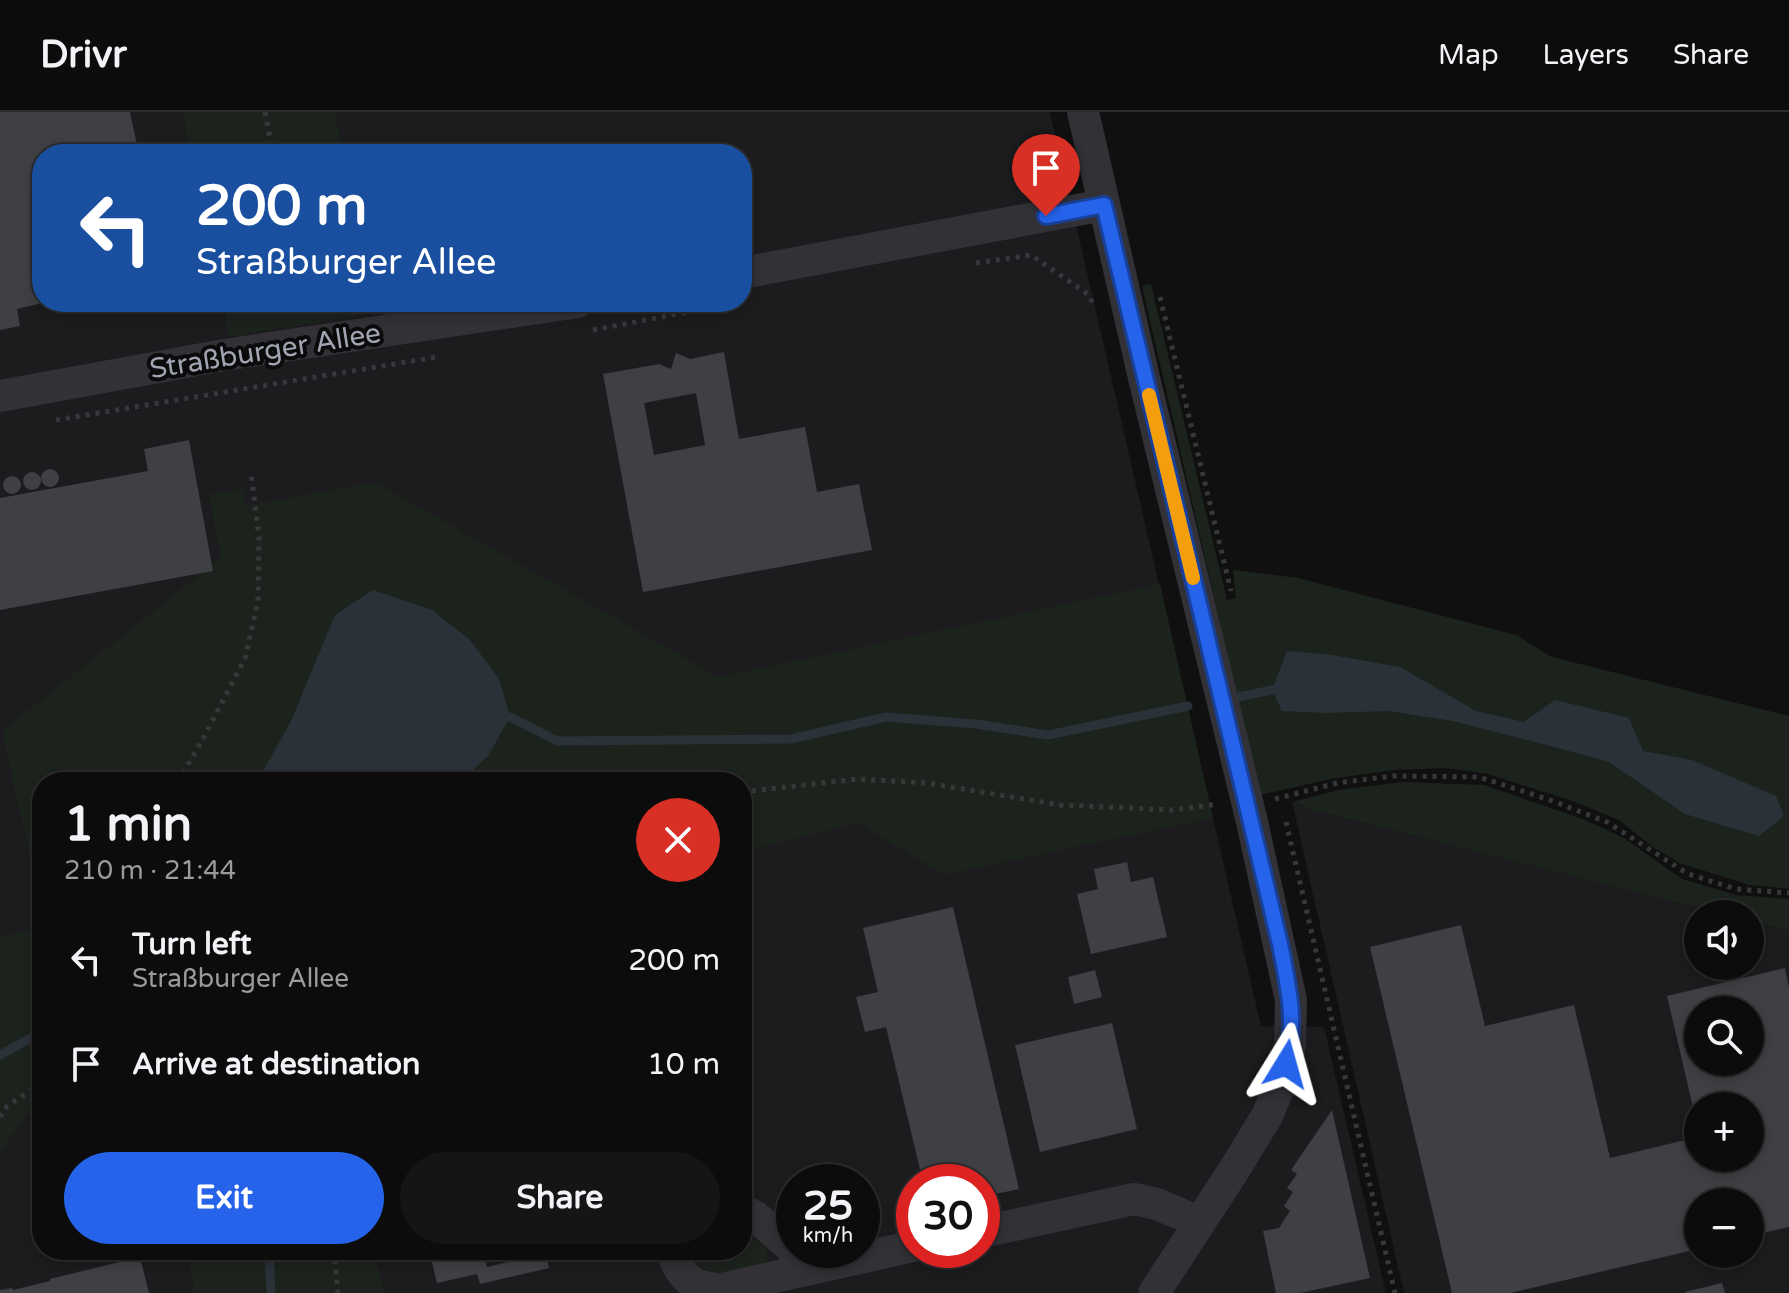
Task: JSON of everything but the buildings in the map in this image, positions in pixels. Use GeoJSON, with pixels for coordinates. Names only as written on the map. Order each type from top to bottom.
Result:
{"type":"FeatureCollection","features":[{"type":"Feature","properties":{"kind":"street"},"geometry":{"type":"LineString","coordinates":[[1085,119],[1232,802],[1290,992],[1290,1046],[1281,1082],[1268,1114],[1154,1293]]}},
{"type":"Feature","properties":{"kind":"street"},"geometry":{"type":"LineString","coordinates":[[752,271],[1104,205]]}},
{"type":"Feature","properties":{"kind":"street","name":"Straßburger Allee"},"geometry":{"type":"LineString","coordinates":[[0,396],[224,355],[580,317]]}},
{"type":"Feature","properties":{"kind":"street"},"geometry":{"type":"LineString","coordinates":[[1000,1228],[1134,1199],[1157,1204],[1199,1222]]}},
{"type":"Feature","properties":{"kind":"street"},"geometry":{"type":"LineString","coordinates":[[752,1215],[792,1248],[800,1271]]}},
{"type":"Feature","properties":{"kind":"street"},"geometry":{"type":"LineString","coordinates":[[674,1260],[683,1275],[694,1284],[707,1289],[721,1289],[896,1250]]}},
{"type":"Feature","properties":{"kind":"path"},"geometry":{"type":"LineString","coordinates":[[265,112],[271,144]]}},
{"type":"Feature","properties":{"kind":"path"},"geometry":{"type":"LineString","coordinates":[[1031,255],[1022,193],[1051,138],[1085,119]]}},
{"type":"Feature","properties":{"kind":"path"},"geometry":{"type":"LineString","coordinates":[[973,263],[1031,255],[1089,295],[1095,308]]}},
{"type":"Feature","properties":{"kind":"path"},"geometry":{"type":"LineString","coordinates":[[1159,294],[1231,591]]}},
{"type":"Feature","properties":{"kind":"path"},"geometry":{"type":"LineString","coordinates":[[580,317],[634,312]]}},
{"type":"Feature","properties":{"kind":"path"},"geometry":{"type":"LineString","coordinates":[[46,421],[445,356]]}},
{"type":"Feature","properties":{"kind":"path"},"geometry":{"type":"LineString","coordinates":[[184,772],[245,658],[252,629],[258,601],[259,537],[251,473]]}},
{"type":"Feature","properties":{"kind":"path"},"geometry":{"type":"LineString","coordinates":[[752,791],[858,779],[927,783],[1060,805],[1173,810],[1280,799],[1337,783],[1393,776],[1479,777],[1607,822],[1688,874],[1736,889],[1789,893]]}},
{"type":"Feature","properties":{"kind":"path"},"geometry":{"type":"LineString","coordinates":[[1220,819],[1232,802]]}},
{"type":"Feature","properties":{"kind":"path"},"geometry":{"type":"LineString","coordinates":[[1284,813],[1395,1293]]}},
{"type":"Feature","properties":{"kind":"path"},"geometry":{"type":"LineString","coordinates":[[0,1117],[7,1106],[32,1090]]}},
{"type":"Feature","properties":{"kind":"path"},"geometry":{"type":"LineString","coordinates":[[335,1260],[338,1293]]}},
{"type":"Feature","properties":{"kind":"shaded area"},"geometry":{"type":"Polygon","coordinates":[[[0,112],[182,112],[189,144],[32,144],[32,312],[224,312],[229,337],[375,312],[752,312],[752,144],[341,144],[335,112],[1050,112],[1261,1026],[1324,1027],[1386,1293],[0,1293],[0,112]]]}},
{"type":"Feature","properties":{"kind":"shaded area"},"geometry":{"type":"Polygon","coordinates":[[[182,112],[335,112],[341,144],[189,144],[182,112]]]}},
{"type":"Feature","properties":{"kind":"shaded area"},"geometry":{"type":"Polygon","coordinates":[[[1151,284],[1227,600],[1236,598],[1233,570],[1298,578],[1516,635],[1552,657],[1789,716],[1789,889],[1750,885],[1679,863],[1619,820],[1575,802],[1488,774],[1446,768],[1394,770],[1330,779],[1260,795],[1142,286],[1151,284]]]}},
{"type":"Feature","properties":{"kind":"shaded area"},"geometry":{"type":"Polygon","coordinates":[[[224,312],[375,313],[229,337],[224,312]]]}},
{"type":"Feature","properties":{"kind":"shaded area"},"geometry":{"type":"Polygon","coordinates":[[[375,482],[719,677],[1160,584],[1213,818],[944,875],[858,823],[752,850],[752,772],[32,772],[32,867],[2,731],[221,558],[209,495],[243,489],[246,506],[375,482]]]}},
{"type":"Feature","properties":{"kind":"shaded area"},"geometry":{"type":"Polygon","coordinates":[[[373,590],[432,610],[470,640],[499,679],[510,717],[488,756],[471,772],[263,772],[291,721],[335,615],[373,590]]]}},
{"type":"Feature","properties":{"kind":"shaded area"},"geometry":{"type":"Polygon","coordinates":[[[1287,651],[1400,667],[1476,711],[1524,722],[1555,700],[1629,718],[1643,751],[1692,760],[1776,796],[1784,816],[1759,836],[1685,814],[1609,762],[1453,721],[1388,711],[1282,711],[1272,690],[1287,651]]]}},
{"type":"Feature","properties":{"kind":"shaded area"},"geometry":{"type":"Polygon","coordinates":[[[1402,782],[1484,785],[1585,820],[1624,838],[1682,879],[1736,895],[1789,899],[1789,931],[1764,925],[1764,900],[1684,900],[1684,904],[1316,811],[1292,802],[1339,790],[1402,782]]]}},
{"type":"Feature","properties":{"kind":"shaded area"},"geometry":{"type":"Polygon","coordinates":[[[1292,802],[1316,811],[1684,904],[1684,980],[1764,980],[1764,925],[1789,931],[1789,1293],[1404,1293],[1292,802]]]}},
{"type":"Feature","properties":{"kind":"shaded area"},"geometry":{"type":"Polygon","coordinates":[[[32,930],[32,1109],[0,1152],[0,937],[32,930]]]}},
{"type":"Feature","properties":{"kind":"shaded area"},"geometry":{"type":"Polygon","coordinates":[[[752,1238],[764,1245],[768,1256],[766,1264],[722,1272],[711,1271],[694,1261],[752,1260],[752,1238]]]}},
{"type":"Feature","properties":{"kind":"shaded area"},"geometry":{"type":"Polygon","coordinates":[[[190,1260],[376,1260],[384,1293],[192,1293],[190,1260]]]}},
{"type":"Feature","properties":{"kind":"waterway"},"geometry":{"type":"LineString","coordinates":[[1238,697],[1272,690]]}},
{"type":"Feature","properties":{"kind":"waterway"},"geometry":{"type":"LineString","coordinates":[[510,717],[557,741],[791,739],[886,717],[976,724],[1048,735],[1188,706]]}},
{"type":"Feature","properties":{"kind":"waterway"},"geometry":{"type":"LineString","coordinates":[[0,1055],[32,1037]]}},
{"type":"Feature","properties":{"kind":"waterway"},"geometry":{"type":"LineString","coordinates":[[269,1260],[271,1293]]}},
{"type":"Feature","properties":{"kind":"slow traffic"},"geometry":{"type":"LineString","coordinates":[[1149,395],[1193,578]]}},
{"type":"Feature","properties":{"kind":"route"},"geometry":{"type":"LineString","coordinates":[[1046,216],[1104,205],[1280,944],[1291,1000],[1290,1046],[1286,1064]]}}]}
